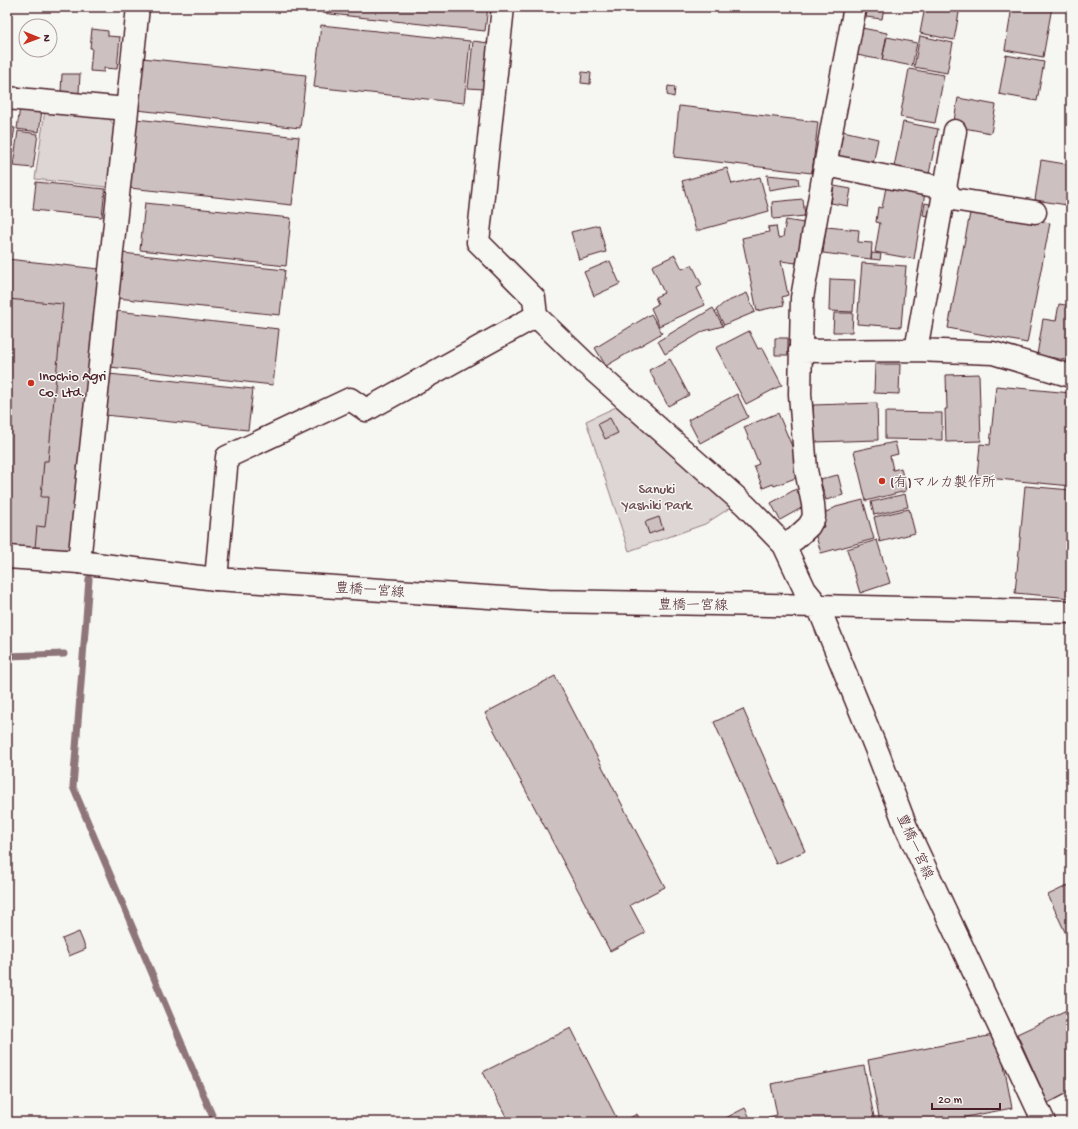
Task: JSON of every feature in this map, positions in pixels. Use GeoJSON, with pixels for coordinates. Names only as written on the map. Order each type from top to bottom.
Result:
{"type":"FeatureCollection","features":[{"type":"Feature","properties":{"kind":"street"},"geometry":{"type":"LineString","coordinates":[[79,562],[138,7]]}},
{"type":"Feature","properties":{"kind":"street"},"geometry":{"type":"LineString","coordinates":[[503,7],[478,242],[534,298],[536,316],[584,362],[745,504],[784,545],[805,590],[818,606],[1071,612]]}},
{"type":"Feature","properties":{"kind":"street"},"geometry":{"type":"LineString","coordinates":[[784,545],[795,539],[809,526],[814,517],[806,470],[800,394],[802,298],[855,7]]}},
{"type":"Feature","properties":{"kind":"street"},"geometry":{"type":"LineString","coordinates":[[7,98],[127,109]]}},
{"type":"Feature","properties":{"kind":"street"},"geometry":{"type":"LineString","coordinates":[[916,350],[955,131]]}},
{"type":"Feature","properties":{"kind":"street"},"geometry":{"type":"LineString","coordinates":[[826,165],[945,188],[952,199],[1035,212]]}},
{"type":"Feature","properties":{"kind":"street"},"geometry":{"type":"LineString","coordinates":[[216,579],[228,457],[350,399],[366,410],[536,316]]}},
{"type":"Feature","properties":{"kind":"street"},"geometry":{"type":"LineString","coordinates":[[800,351],[916,350],[992,353],[1071,376]]}},
{"type":"Feature","properties":{"kind":"street","name":"豊橋一宮線"},"geometry":{"type":"LineString","coordinates":[[7,557],[79,562],[216,579],[548,601],[818,606],[906,827],[1044,1122]]}},
{"type":"Feature","properties":{"kind":"green space"},"geometry":{"type":"Polygon","coordinates":[[[45,110],[107,116],[114,125],[107,187],[35,179],[45,110]]]}},
{"type":"Feature","properties":{"kind":"green space","name":"Sanuki Yashiki Park"},"geometry":{"type":"Polygon","coordinates":[[[618,406],[730,504],[730,508],[705,524],[629,551],[586,421],[618,406]]]}},
{"type":"Feature","properties":{"kind":"building"},"geometry":{"type":"Polygon","coordinates":[[[323,7],[488,7],[485,31],[322,13],[323,7]]]}},
{"type":"Feature","properties":{"kind":"building"},"geometry":{"type":"Polygon","coordinates":[[[868,7],[884,7],[882,19],[866,17],[868,7]]]}},
{"type":"Feature","properties":{"kind":"building"},"geometry":{"type":"Polygon","coordinates":[[[925,7],[960,7],[954,40],[920,33],[925,7]]]}},
{"type":"Feature","properties":{"kind":"building"},"geometry":{"type":"Polygon","coordinates":[[[1012,7],[1052,7],[1043,57],[1005,50],[1012,7]]]}},
{"type":"Feature","properties":{"kind":"building"},"geometry":{"type":"Polygon","coordinates":[[[321,25],[470,41],[464,103],[314,87],[321,25]]]}},
{"type":"Feature","properties":{"kind":"building"},"geometry":{"type":"Polygon","coordinates":[[[862,28],[887,33],[882,60],[857,55],[862,28]]]}},
{"type":"Feature","properties":{"kind":"building"},"geometry":{"type":"Polygon","coordinates":[[[92,29],[108,31],[108,36],[120,37],[117,69],[104,68],[104,72],[90,71],[92,29]]]}},
{"type":"Feature","properties":{"kind":"building"},"geometry":{"type":"Polygon","coordinates":[[[920,36],[953,43],[947,73],[914,67],[920,36]]]}},
{"type":"Feature","properties":{"kind":"building"},"geometry":{"type":"Polygon","coordinates":[[[887,37],[917,43],[912,66],[882,60],[887,37]]]}},
{"type":"Feature","properties":{"kind":"building"},"geometry":{"type":"Polygon","coordinates":[[[473,41],[489,43],[484,89],[468,88],[473,41]]]}},
{"type":"Feature","properties":{"kind":"building"},"geometry":{"type":"Polygon","coordinates":[[[1006,55],[1044,62],[1037,101],[999,94],[1006,55]]]}},
{"type":"Feature","properties":{"kind":"building"},"geometry":{"type":"Polygon","coordinates":[[[142,58],[306,75],[300,128],[137,110],[142,58]]]}},
{"type":"Feature","properties":{"kind":"building"},"geometry":{"type":"Polygon","coordinates":[[[909,69],[944,75],[935,123],[900,117],[909,69]]]}},
{"type":"Feature","properties":{"kind":"building"},"geometry":{"type":"Polygon","coordinates":[[[582,72],[591,73],[590,84],[581,83],[582,72]]]}},
{"type":"Feature","properties":{"kind":"building"},"geometry":{"type":"Polygon","coordinates":[[[62,74],[80,74],[79,93],[61,92],[62,74]]]}},
{"type":"Feature","properties":{"kind":"building"},"geometry":{"type":"Polygon","coordinates":[[[668,86],[675,87],[674,97],[667,95],[668,86]]]}},
{"type":"Feature","properties":{"kind":"building"},"geometry":{"type":"Polygon","coordinates":[[[958,98],[996,105],[991,133],[953,126],[958,98]]]}},
{"type":"Feature","properties":{"kind":"building"},"geometry":{"type":"Polygon","coordinates":[[[679,106],[818,122],[812,173],[674,157],[679,106]]]}},
{"type":"Feature","properties":{"kind":"building"},"geometry":{"type":"Polygon","coordinates":[[[20,107],[42,110],[39,132],[17,129],[20,107]]]}},
{"type":"Feature","properties":{"kind":"building"},"geometry":{"type":"Polygon","coordinates":[[[136,119],[299,137],[292,205],[129,188],[136,119]]]}},
{"type":"Feature","properties":{"kind":"building"},"geometry":{"type":"Polygon","coordinates":[[[903,122],[938,129],[928,179],[893,172],[903,122]]]}},
{"type":"Feature","properties":{"kind":"building"},"geometry":{"type":"Polygon","coordinates":[[[7,127],[15,128],[13,139],[7,138],[7,127]]]}},
{"type":"Feature","properties":{"kind":"building"},"geometry":{"type":"Polygon","coordinates":[[[18,131],[38,134],[33,168],[13,166],[18,131]]]}},
{"type":"Feature","properties":{"kind":"building"},"geometry":{"type":"Polygon","coordinates":[[[843,131],[878,139],[873,164],[838,157],[843,131]]]}},
{"type":"Feature","properties":{"kind":"building"},"geometry":{"type":"Polygon","coordinates":[[[1041,160],[1071,165],[1071,178],[1067,205],[1035,200],[1041,160]]]}},
{"type":"Feature","properties":{"kind":"building"},"geometry":{"type":"Polygon","coordinates":[[[727,168],[732,184],[760,177],[769,211],[696,231],[682,181],[727,168]]]}},
{"type":"Feature","properties":{"kind":"building"},"geometry":{"type":"Polygon","coordinates":[[[767,175],[798,178],[799,185],[769,190],[767,175]]]}},
{"type":"Feature","properties":{"kind":"building"},"geometry":{"type":"Polygon","coordinates":[[[36,182],[105,189],[102,217],[33,210],[36,182]]]}},
{"type":"Feature","properties":{"kind":"building"},"geometry":{"type":"Polygon","coordinates":[[[834,186],[851,189],[848,206],[831,203],[834,186]]]}},
{"type":"Feature","properties":{"kind":"building"},"geometry":{"type":"Polygon","coordinates":[[[886,187],[925,193],[914,259],[875,252],[880,223],[876,222],[878,207],[882,208],[886,187]]]}},
{"type":"Feature","properties":{"kind":"building"},"geometry":{"type":"Polygon","coordinates":[[[803,199],[805,216],[773,219],[772,202],[803,199]]]}},
{"type":"Feature","properties":{"kind":"building"},"geometry":{"type":"Polygon","coordinates":[[[145,203],[291,218],[286,266],[140,250],[145,203]]]}},
{"type":"Feature","properties":{"kind":"building"},"geometry":{"type":"Polygon","coordinates":[[[925,203],[934,205],[932,217],[923,215],[925,203]]]}},
{"type":"Feature","properties":{"kind":"building"},"geometry":{"type":"Polygon","coordinates":[[[971,208],[1050,223],[1027,343],[948,328],[971,208]]]}},
{"type":"Feature","properties":{"kind":"building"},"geometry":{"type":"Polygon","coordinates":[[[786,220],[804,223],[796,263],[781,261],[788,295],[782,297],[784,305],[757,311],[742,238],[769,232],[768,227],[776,226],[778,238],[783,237],[786,220]]]}},
{"type":"Feature","properties":{"kind":"building"},"geometry":{"type":"Polygon","coordinates":[[[599,225],[606,252],[579,260],[571,232],[599,225]]]}},
{"type":"Feature","properties":{"kind":"building"},"geometry":{"type":"Polygon","coordinates":[[[826,227],[859,230],[858,242],[872,243],[871,259],[823,253],[826,227]]]}},
{"type":"Feature","properties":{"kind":"building"},"geometry":{"type":"Polygon","coordinates":[[[122,253],[285,270],[280,315],[117,298],[122,253]]]}},
{"type":"Feature","properties":{"kind":"building"},"geometry":{"type":"Polygon","coordinates":[[[872,253],[881,254],[880,260],[871,259],[872,253]]]}},
{"type":"Feature","properties":{"kind":"building"},"geometry":{"type":"Polygon","coordinates":[[[675,255],[682,269],[692,265],[702,285],[697,288],[705,305],[659,326],[651,308],[658,304],[655,297],[664,293],[652,266],[675,255]]]}},
{"type":"Feature","properties":{"kind":"building"},"geometry":{"type":"Polygon","coordinates":[[[7,259],[99,269],[70,546],[64,553],[7,549],[7,259]]]}},
{"type":"Feature","properties":{"kind":"building"},"geometry":{"type":"Polygon","coordinates":[[[610,261],[620,284],[594,296],[584,272],[610,261]]]}},
{"type":"Feature","properties":{"kind":"building"},"geometry":{"type":"Polygon","coordinates":[[[862,263],[906,266],[901,327],[857,324],[862,263]]]}},
{"type":"Feature","properties":{"kind":"building"},"geometry":{"type":"Polygon","coordinates":[[[830,279],[855,280],[853,312],[829,311],[830,279]]]}},
{"type":"Feature","properties":{"kind":"building"},"geometry":{"type":"Polygon","coordinates":[[[747,293],[755,312],[724,325],[716,310],[724,303],[747,293]]]}},
{"type":"Feature","properties":{"kind":"building","name":"Inochio Agri Co. Ltd."},"geometry":{"type":"Polygon","coordinates":[[[7,299],[63,304],[48,461],[44,461],[41,497],[48,497],[45,527],[37,526],[35,548],[7,545],[7,299]]]}},
{"type":"Feature","properties":{"kind":"building"},"geometry":{"type":"Polygon","coordinates":[[[1059,304],[1071,306],[1071,361],[1037,355],[1043,319],[1056,321],[1059,304]]]}},
{"type":"Feature","properties":{"kind":"building"},"geometry":{"type":"Polygon","coordinates":[[[713,308],[723,326],[704,331],[665,354],[658,341],[713,308]]]}},
{"type":"Feature","properties":{"kind":"building"},"geometry":{"type":"Polygon","coordinates":[[[116,311],[279,329],[273,385],[110,367],[116,311]]]}},
{"type":"Feature","properties":{"kind":"building"},"geometry":{"type":"Polygon","coordinates":[[[834,313],[853,313],[852,332],[833,332],[834,313]]]}},
{"type":"Feature","properties":{"kind":"building"},"geometry":{"type":"Polygon","coordinates":[[[651,314],[662,333],[606,366],[595,348],[651,314]]]}},
{"type":"Feature","properties":{"kind":"building"},"geometry":{"type":"Polygon","coordinates":[[[749,331],[758,349],[762,347],[782,385],[746,404],[716,348],[749,331]]]}},
{"type":"Feature","properties":{"kind":"building"},"geometry":{"type":"Polygon","coordinates":[[[775,338],[788,338],[788,355],[775,355],[775,338]]]}},
{"type":"Feature","properties":{"kind":"building"},"geometry":{"type":"Polygon","coordinates":[[[670,359],[689,395],[668,406],[649,370],[670,359]]]}},
{"type":"Feature","properties":{"kind":"building"},"geometry":{"type":"Polygon","coordinates":[[[875,364],[900,364],[899,394],[874,393],[875,364]]]}},
{"type":"Feature","properties":{"kind":"building"},"geometry":{"type":"Polygon","coordinates":[[[109,374],[253,389],[248,430],[105,415],[109,374]]]}},
{"type":"Feature","properties":{"kind":"building"},"geometry":{"type":"Polygon","coordinates":[[[979,374],[981,441],[946,442],[946,375],[979,374]]]}},
{"type":"Feature","properties":{"kind":"building"},"geometry":{"type":"Polygon","coordinates":[[[996,386],[1071,393],[1071,486],[977,477],[980,444],[990,445],[996,386]]]}},
{"type":"Feature","properties":{"kind":"building"},"geometry":{"type":"Polygon","coordinates":[[[737,394],[748,417],[700,443],[688,420],[737,394]]]}},
{"type":"Feature","properties":{"kind":"building"},"geometry":{"type":"Polygon","coordinates":[[[877,403],[878,440],[814,442],[813,405],[877,403]]]}},
{"type":"Feature","properties":{"kind":"building"},"geometry":{"type":"Polygon","coordinates":[[[885,412],[942,413],[942,440],[885,439],[885,412]]]}},
{"type":"Feature","properties":{"kind":"building"},"geometry":{"type":"Polygon","coordinates":[[[778,413],[802,470],[798,477],[774,486],[773,484],[763,488],[754,466],[759,464],[744,427],[778,413]]]}},
{"type":"Feature","properties":{"kind":"building"},"geometry":{"type":"Polygon","coordinates":[[[610,418],[618,433],[605,439],[598,424],[610,418]]]}},
{"type":"Feature","properties":{"kind":"building","name":"(有)マルカ製作所"},"geometry":{"type":"Polygon","coordinates":[[[895,442],[898,454],[890,456],[893,470],[901,468],[906,491],[866,501],[854,451],[895,442]]]}},
{"type":"Feature","properties":{"kind":"building"},"geometry":{"type":"Polygon","coordinates":[[[838,475],[843,495],[826,500],[820,479],[838,475]]]}},
{"type":"Feature","properties":{"kind":"building"},"geometry":{"type":"Polygon","coordinates":[[[1025,486],[1071,490],[1071,598],[1015,593],[1025,486]]]}},
{"type":"Feature","properties":{"kind":"building"},"geometry":{"type":"Polygon","coordinates":[[[796,489],[805,506],[780,520],[771,503],[796,489]]]}},
{"type":"Feature","properties":{"kind":"building"},"geometry":{"type":"Polygon","coordinates":[[[905,494],[908,507],[874,515],[871,502],[905,494]]]}},
{"type":"Feature","properties":{"kind":"building"},"geometry":{"type":"Polygon","coordinates":[[[863,500],[874,539],[821,553],[814,530],[824,527],[821,515],[836,507],[863,500]]]}},
{"type":"Feature","properties":{"kind":"building"},"geometry":{"type":"Polygon","coordinates":[[[909,509],[915,533],[880,542],[874,517],[909,509]]]}},
{"type":"Feature","properties":{"kind":"building"},"geometry":{"type":"Polygon","coordinates":[[[659,517],[663,529],[649,534],[645,522],[659,517]]]}},
{"type":"Feature","properties":{"kind":"building"},"geometry":{"type":"Polygon","coordinates":[[[877,540],[890,583],[860,593],[847,549],[877,540]]]}},
{"type":"Feature","properties":{"kind":"building"},"geometry":{"type":"Polygon","coordinates":[[[555,676],[665,887],[630,905],[645,933],[610,951],[485,713],[555,676]]]}},
{"type":"Feature","properties":{"kind":"building"},"geometry":{"type":"Polygon","coordinates":[[[743,709],[805,851],[776,864],[714,722],[743,709]]]}},
{"type":"Feature","properties":{"kind":"building"},"geometry":{"type":"Polygon","coordinates":[[[1071,884],[1071,945],[1048,895],[1071,884]]]}},
{"type":"Feature","properties":{"kind":"building"},"geometry":{"type":"Polygon","coordinates":[[[79,932],[86,949],[69,956],[62,939],[79,932]]]}},
{"type":"Feature","properties":{"kind":"building"},"geometry":{"type":"Polygon","coordinates":[[[1071,1009],[1071,1091],[1048,1103],[1017,1034],[1071,1009]]]}},
{"type":"Feature","properties":{"kind":"building"},"geometry":{"type":"Polygon","coordinates":[[[571,1028],[616,1117],[607,1122],[509,1122],[483,1072],[571,1028]]]}},
{"type":"Feature","properties":{"kind":"building"},"geometry":{"type":"Polygon","coordinates":[[[998,1034],[1012,1108],[940,1122],[880,1122],[868,1060],[998,1034]]]}},
{"type":"Feature","properties":{"kind":"building"},"geometry":{"type":"Polygon","coordinates":[[[864,1066],[875,1122],[769,1122],[768,1117],[777,1115],[771,1084],[864,1066]]]}},
{"type":"Feature","properties":{"kind":"building"},"geometry":{"type":"Polygon","coordinates":[[[745,1108],[752,1122],[718,1122],[745,1108]]]}},
{"type":"Feature","properties":{"kind":"building"},"geometry":{"type":"Polygon","coordinates":[[[637,1114],[641,1122],[622,1122],[637,1114]]]}},
{"type":"Feature","properties":{"kind":"waterway"},"geometry":{"type":"LineString","coordinates":[[89,579],[73,787],[215,1122]]}},
{"type":"Feature","properties":{"kind":"waterway"},"geometry":{"type":"LineString","coordinates":[[7,656],[64,654]]}},
{"type":"Feature","properties":{"kind":"place","name":"Inochio Agri Co. Ltd."},"geometry":{"type":"Point","coordinates":[31,383]}},
{"type":"Feature","properties":{"kind":"place","name":"(有)マルカ製作所"},"geometry":{"type":"Point","coordinates":[882,481]}}]}
